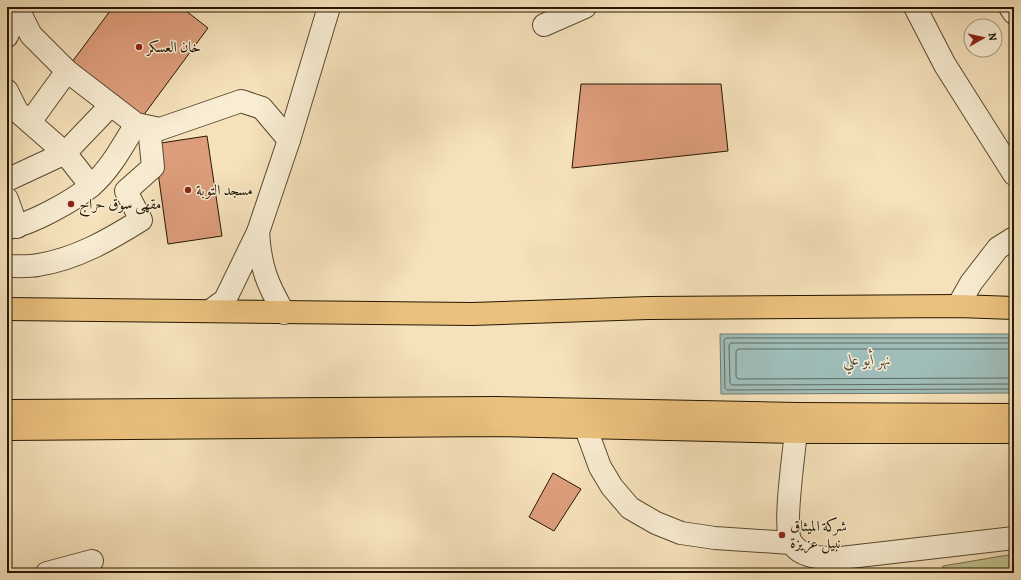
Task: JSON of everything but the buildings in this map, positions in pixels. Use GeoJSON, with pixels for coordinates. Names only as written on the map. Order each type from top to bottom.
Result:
{"type":"FeatureCollection","features":[{"type":"Feature","properties":{"kind":"main road"},"geometry":{"type":"LineString","coordinates":[[7,309],[472,314],[574,309],[958,306],[1014,308]]}},
{"type":"Feature","properties":{"kind":"main road"},"geometry":{"type":"LineString","coordinates":[[7,412],[496,408],[796,414],[1014,415]]}},
{"type":"Feature","properties":{"kind":"main road"},"geometry":{"type":"LineString","coordinates":[[7,429],[585,426],[796,432],[1014,432]]}},
{"type":"Feature","properties":{"kind":"street"},"geometry":{"type":"LineString","coordinates":[[210,311],[225,300],[258,232],[289,140],[329,7]]}},
{"type":"Feature","properties":{"kind":"street"},"geometry":{"type":"LineString","coordinates":[[544,25],[585,7]]}},
{"type":"Feature","properties":{"kind":"street"},"geometry":{"type":"LineString","coordinates":[[915,7],[945,64],[1014,174]]}},
{"type":"Feature","properties":{"kind":"street"},"geometry":{"type":"LineString","coordinates":[[1010,7],[1014,13]]}},
{"type":"Feature","properties":{"kind":"street"},"geometry":{"type":"LineString","coordinates":[[17,9],[31,35],[67,71],[111,105],[142,126],[160,129],[240,101],[262,108],[289,140]]}},
{"type":"Feature","properties":{"kind":"street"},"geometry":{"type":"LineString","coordinates":[[7,36],[17,9]]}},
{"type":"Feature","properties":{"kind":"street"},"geometry":{"type":"LineString","coordinates":[[30,122],[67,71]]}},
{"type":"Feature","properties":{"kind":"street"},"geometry":{"type":"LineString","coordinates":[[7,91],[17,111],[64,154],[91,186]]}},
{"type":"Feature","properties":{"kind":"street"},"geometry":{"type":"LineString","coordinates":[[7,180],[64,154],[111,105]]}},
{"type":"Feature","properties":{"kind":"street"},"geometry":{"type":"LineString","coordinates":[[7,199],[12,227],[40,217],[91,186],[142,126]]}},
{"type":"Feature","properties":{"kind":"street"},"geometry":{"type":"LineString","coordinates":[[7,266],[38,265],[88,250],[117,236],[140,220],[126,191],[153,167],[142,126]]}},
{"type":"Feature","properties":{"kind":"street"},"geometry":{"type":"LineString","coordinates":[[258,232],[260,257],[264,273],[284,313]]}},
{"type":"Feature","properties":{"kind":"street"},"geometry":{"type":"LineString","coordinates":[[958,306],[971,283],[998,248],[1014,238]]}},
{"type":"Feature","properties":{"kind":"street"},"geometry":{"type":"LineString","coordinates":[[585,426],[600,467],[612,487],[630,508],[656,523],[681,533],[715,538],[791,543],[808,556],[812,566],[841,558],[1014,538]]}},
{"type":"Feature","properties":{"kind":"street"},"geometry":{"type":"LineString","coordinates":[[791,543],[788,533],[788,508],[796,432]]}},
{"type":"Feature","properties":{"kind":"street"},"geometry":{"type":"LineString","coordinates":[[47,573],[92,561]]}},
{"type":"Feature","properties":{"kind":"green space"},"geometry":{"type":"Polygon","coordinates":[[[1014,554],[1014,573],[942,573],[943,566],[1014,554]]]}},
{"type":"Feature","properties":{"kind":"water","name":"نهر أبو علي"},"geometry":{"type":"Polygon","coordinates":[[[720,334],[1014,334],[1014,393],[721,394],[720,334]]]}},
{"type":"Feature","properties":{"kind":"place","name":"خان العسكر"},"geometry":{"type":"Point","coordinates":[139,47]}},
{"type":"Feature","properties":{"kind":"place","name":"مسجد التوبة"},"geometry":{"type":"Point","coordinates":[188,190]}},
{"type":"Feature","properties":{"kind":"place","name":"مقهى سوق حراج"},"geometry":{"type":"Point","coordinates":[71,204]}},
{"type":"Feature","properties":{"kind":"place","name":"شركة الميثاق نبيل عزيزة"},"geometry":{"type":"Point","coordinates":[782,535]}}]}
